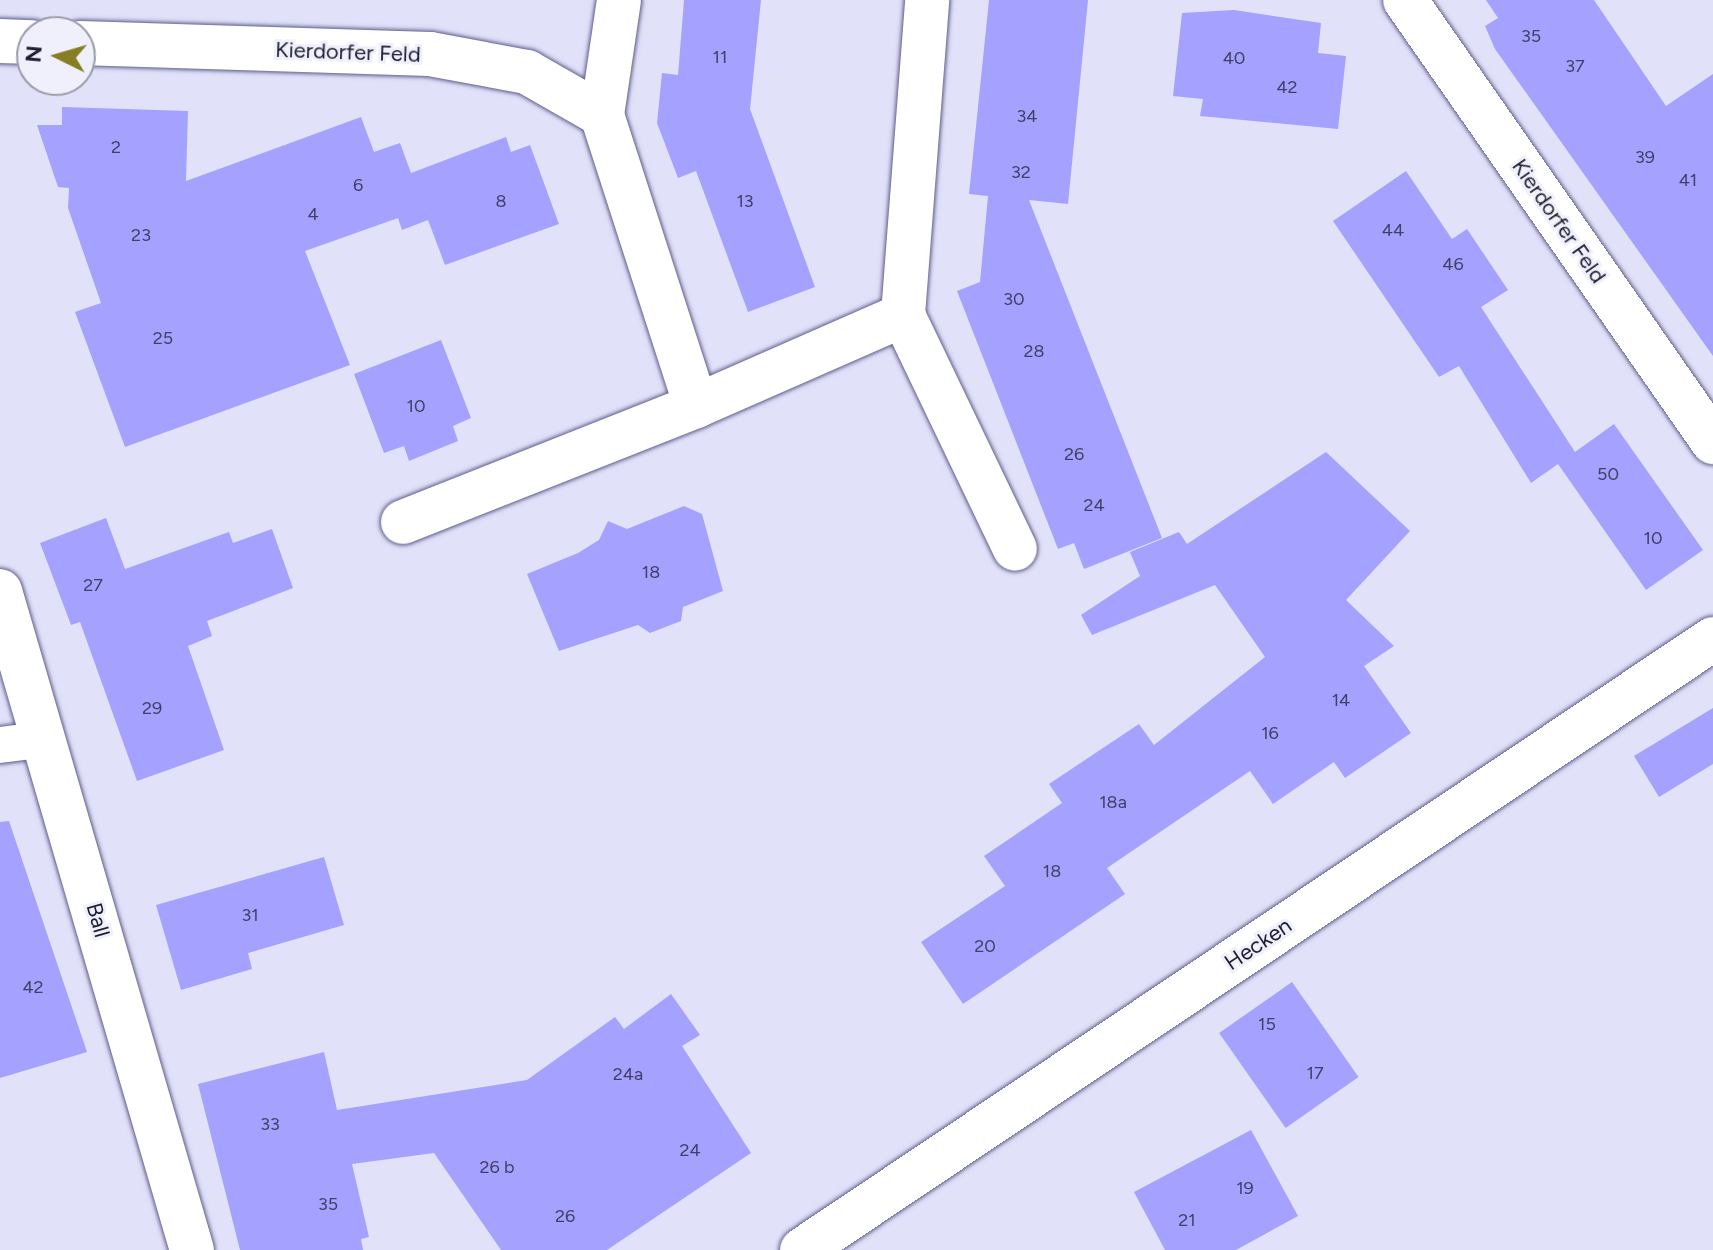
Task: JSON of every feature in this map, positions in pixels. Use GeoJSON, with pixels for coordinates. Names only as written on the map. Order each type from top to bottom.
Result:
{"type":"FeatureCollection","features":[{"type":"Feature","properties":{"kind":"street"},"geometry":{"type":"LineString","coordinates":[[619,0],[602,115],[696,406]]}},
{"type":"Feature","properties":{"kind":"street"},"geometry":{"type":"LineString","coordinates":[[927,0],[903,315],[1015,549]]}},
{"type":"Feature","properties":{"kind":"street","name":"Kierdorfer Feld"},"geometry":{"type":"LineString","coordinates":[[1405,0],[1713,442]]}},
{"type":"Feature","properties":{"kind":"street","name":"Kierdorfer Feld"},"geometry":{"type":"LineString","coordinates":[[96,44],[430,54],[527,72],[602,115]]}},
{"type":"Feature","properties":{"kind":"street"},"geometry":{"type":"LineString","coordinates":[[403,522],[696,406],[903,315]]}},
{"type":"Feature","properties":{"kind":"street","name":"Ball"},"geometry":{"type":"LineString","coordinates":[[0,591],[46,739],[192,1250]]}},
{"type":"Feature","properties":{"kind":"street","name":"Hecken"},"geometry":{"type":"LineString","coordinates":[[802,1250],[1713,639]]}},
{"type":"Feature","properties":{"kind":"lane"},"geometry":{"type":"LineString","coordinates":[[0,745],[46,739]]}},
{"type":"Feature","properties":{"kind":"building"},"geometry":{"type":"Polygon","coordinates":[[[684,0],[761,0],[750,109],[815,287],[748,312],[696,171],[678,178],[657,123],[662,73],[678,75],[684,0]]]}},
{"type":"Feature","properties":{"kind":"building"},"geometry":{"type":"Polygon","coordinates":[[[989,0],[1088,0],[1068,204],[1029,200],[1162,538],[1084,569],[1074,543],[1058,549],[957,291],[980,282],[988,196],[969,194],[989,0]]]}},
{"type":"Feature","properties":{"kind":"building"},"geometry":{"type":"Polygon","coordinates":[[[1486,0],[1594,0],[1666,106],[1713,74],[1713,356],[1495,49],[1485,26],[1498,18],[1486,0]]]}},
{"type":"Feature","properties":{"kind":"building"},"geometry":{"type":"Polygon","coordinates":[[[1234,10],[1321,23],[1318,53],[1346,56],[1338,129],[1200,116],[1203,99],[1173,96],[1182,13],[1234,10]]]}},
{"type":"Feature","properties":{"kind":"building"},"geometry":{"type":"Polygon","coordinates":[[[62,107],[188,111],[186,181],[361,117],[374,152],[400,143],[411,173],[506,137],[511,152],[530,145],[559,224],[445,265],[428,220],[402,230],[398,218],[305,251],[350,365],[125,447],[75,312],[101,303],[68,208],[69,188],[58,187],[37,125],[62,125],[62,107]]]}},
{"type":"Feature","properties":{"kind":"building"},"geometry":{"type":"Polygon","coordinates":[[[1406,171],[1452,239],[1467,229],[1508,290],[1481,307],[1575,452],[1614,424],[1703,550],[1646,590],[1558,464],[1531,483],[1459,366],[1439,377],[1333,221],[1406,171]]]}},
{"type":"Feature","properties":{"kind":"building"},"geometry":{"type":"Polygon","coordinates":[[[441,340],[471,418],[453,426],[458,441],[409,461],[404,446],[384,453],[354,374],[441,340]]]}},
{"type":"Feature","properties":{"kind":"building"},"geometry":{"type":"Polygon","coordinates":[[[1326,452],[1410,531],[1346,600],[1394,646],[1364,666],[1411,733],[1345,778],[1334,762],[1273,804],[1250,771],[1107,868],[1125,894],[963,1004],[921,942],[1005,886],[984,856],[1062,803],[1049,784],[1139,724],[1154,745],[1265,657],[1215,585],[1092,635],[1081,615],[1140,576],[1130,552],[1179,532],[1187,544],[1326,452]]]}},
{"type":"Feature","properties":{"kind":"building"},"geometry":{"type":"Polygon","coordinates":[[[684,506],[702,514],[723,591],[683,607],[681,621],[650,633],[638,625],[559,651],[527,574],[578,553],[599,540],[608,521],[627,529],[684,506]]]}},
{"type":"Feature","properties":{"kind":"building"},"geometry":{"type":"Polygon","coordinates":[[[106,518],[125,569],[229,532],[233,543],[272,529],[293,588],[207,621],[212,636],[188,646],[224,750],[137,781],[80,622],[71,625],[40,543],[106,518]]]}},
{"type":"Feature","properties":{"kind":"building"},"geometry":{"type":"Polygon","coordinates":[[[1713,708],[1713,764],[1659,797],[1634,756],[1713,708]]]}},
{"type":"Feature","properties":{"kind":"building"},"geometry":{"type":"Polygon","coordinates":[[[9,821],[87,1052],[0,1078],[0,822],[9,821]]]}},
{"type":"Feature","properties":{"kind":"building"},"geometry":{"type":"Polygon","coordinates":[[[324,857],[344,925],[248,953],[252,969],[181,990],[156,905],[324,857]]]}},
{"type":"Feature","properties":{"kind":"building"},"geometry":{"type":"Polygon","coordinates":[[[1292,982],[1359,1077],[1286,1128],[1219,1033],[1292,982]]]}},
{"type":"Feature","properties":{"kind":"building"},"geometry":{"type":"Polygon","coordinates":[[[671,994],[700,1035],[682,1046],[751,1153],[607,1250],[501,1250],[434,1153],[352,1164],[369,1237],[361,1239],[363,1250],[240,1250],[198,1084],[324,1052],[337,1110],[527,1080],[615,1017],[624,1029],[671,994]]]}},
{"type":"Feature","properties":{"kind":"building"},"geometry":{"type":"Polygon","coordinates":[[[1251,1130],[1298,1216],[1236,1250],[1165,1250],[1134,1192],[1251,1130]]]}}]}
